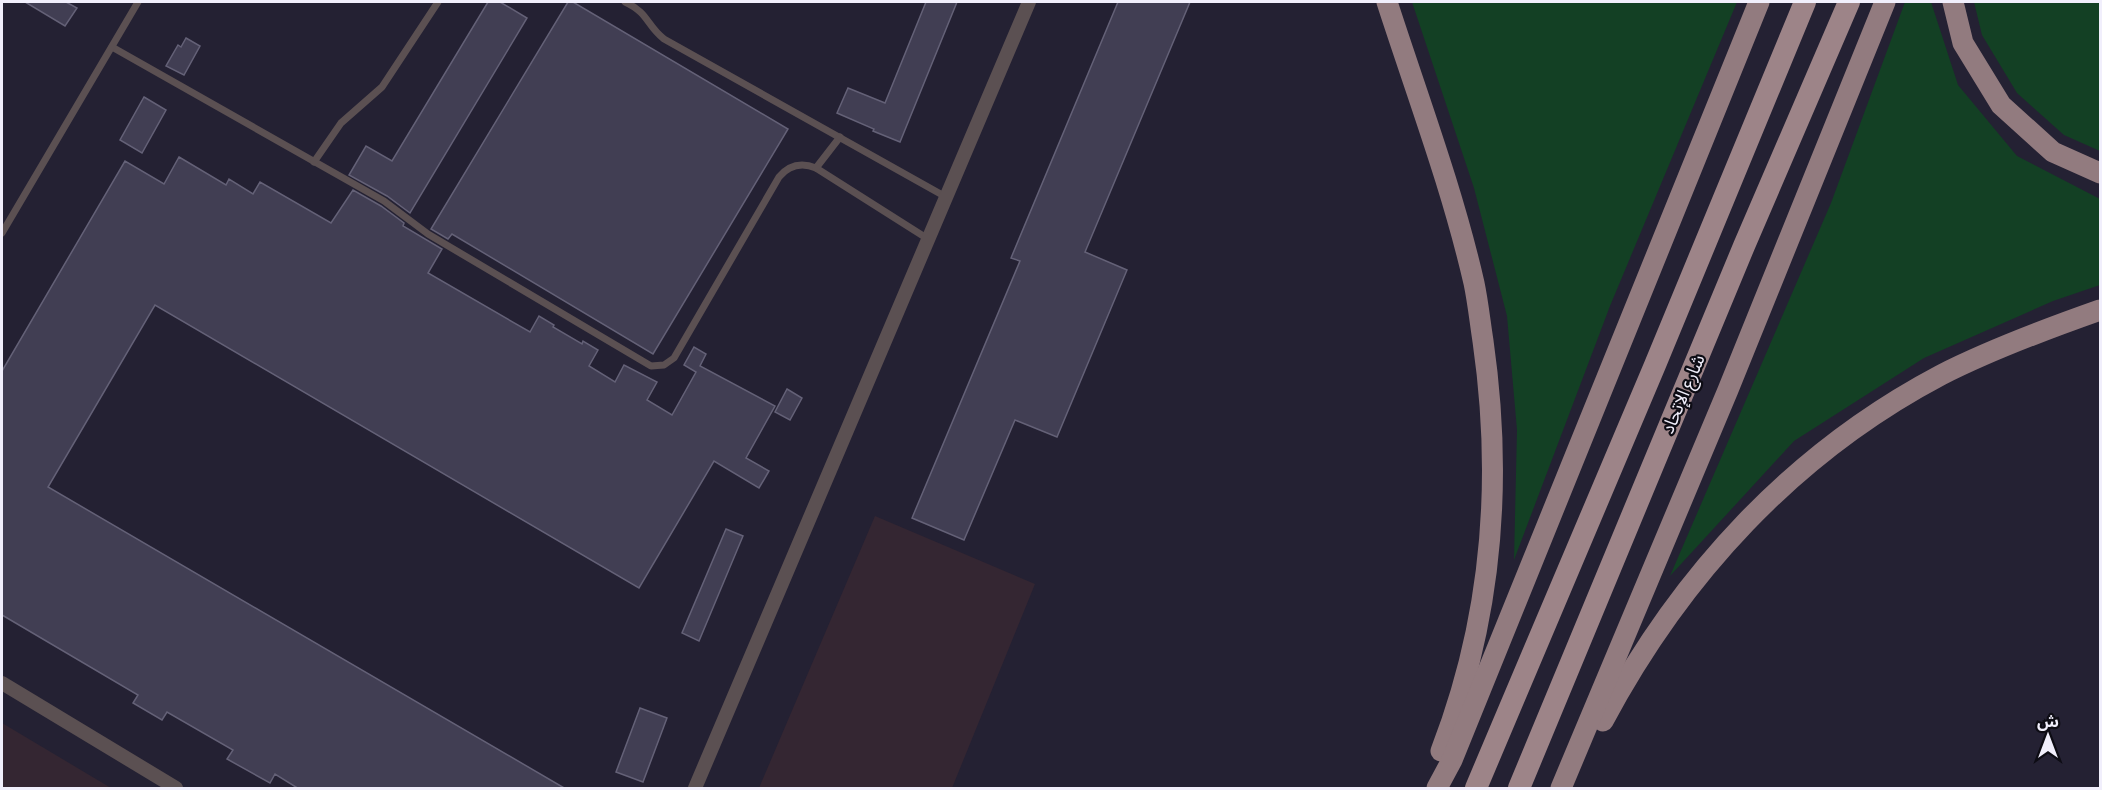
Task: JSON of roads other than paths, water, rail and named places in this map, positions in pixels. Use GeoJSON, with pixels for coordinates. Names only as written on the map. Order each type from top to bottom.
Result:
{"type":"FeatureCollection","features":[{"type":"Feature","properties":{"kind":"highway","name":"شارع الإتحاد"},"geometry":{"type":"LineString","coordinates":[[1476,789],[1805,2]]}},
{"type":"Feature","properties":{"kind":"highway","name":"شارع الإتحاد"},"geometry":{"type":"LineString","coordinates":[[1519,789],[1744,246],[1849,2]]}},
{"type":"Feature","properties":{"kind":"main road"},"geometry":{"type":"LineString","coordinates":[[1387,2],[1445,177],[1472,274],[1490,388],[1493,484],[1485,588],[1471,660],[1427,789]]}},
{"type":"Feature","properties":{"kind":"main road"},"geometry":{"type":"LineString","coordinates":[[1437,789],[1456,749],[1759,2]]}},
{"type":"Feature","properties":{"kind":"main road"},"geometry":{"type":"LineString","coordinates":[[1562,789],[1728,390],[1885,2]]}},
{"type":"Feature","properties":{"kind":"main road"},"geometry":{"type":"LineString","coordinates":[[1953,2],[1963,43],[2001,105],[2053,152],[2100,173]]}},
{"type":"Feature","properties":{"kind":"main road"},"geometry":{"type":"LineString","coordinates":[[1568,789],[1625,680],[1682,596],[1743,525],[1798,471],[1864,421],[1941,375],[2022,338],[2100,310]]}},
{"type":"Feature","properties":{"kind":"street"},"geometry":{"type":"LineString","coordinates":[[695,789],[1029,2]]}},
{"type":"Feature","properties":{"kind":"street"},"geometry":{"type":"LineString","coordinates":[[2,683],[176,789]]}},
{"type":"Feature","properties":{"kind":"lane"},"geometry":{"type":"LineString","coordinates":[[2,233],[138,2]]}},
{"type":"Feature","properties":{"kind":"lane"},"geometry":{"type":"LineString","coordinates":[[314,162],[341,123],[382,87],[438,2]]}},
{"type":"Feature","properties":{"kind":"lane"},"geometry":{"type":"LineString","coordinates":[[625,2],[643,12],[654,30],[664,39],[946,196]]}},
{"type":"Feature","properties":{"kind":"lane"},"geometry":{"type":"LineString","coordinates":[[112,47],[384,201],[428,234],[644,364],[657,366],[669,363],[678,353],[779,177],[795,165],[816,168],[928,239]]}},
{"type":"Feature","properties":{"kind":"lane"},"geometry":{"type":"LineString","coordinates":[[816,168],[840,137]]}}]}
